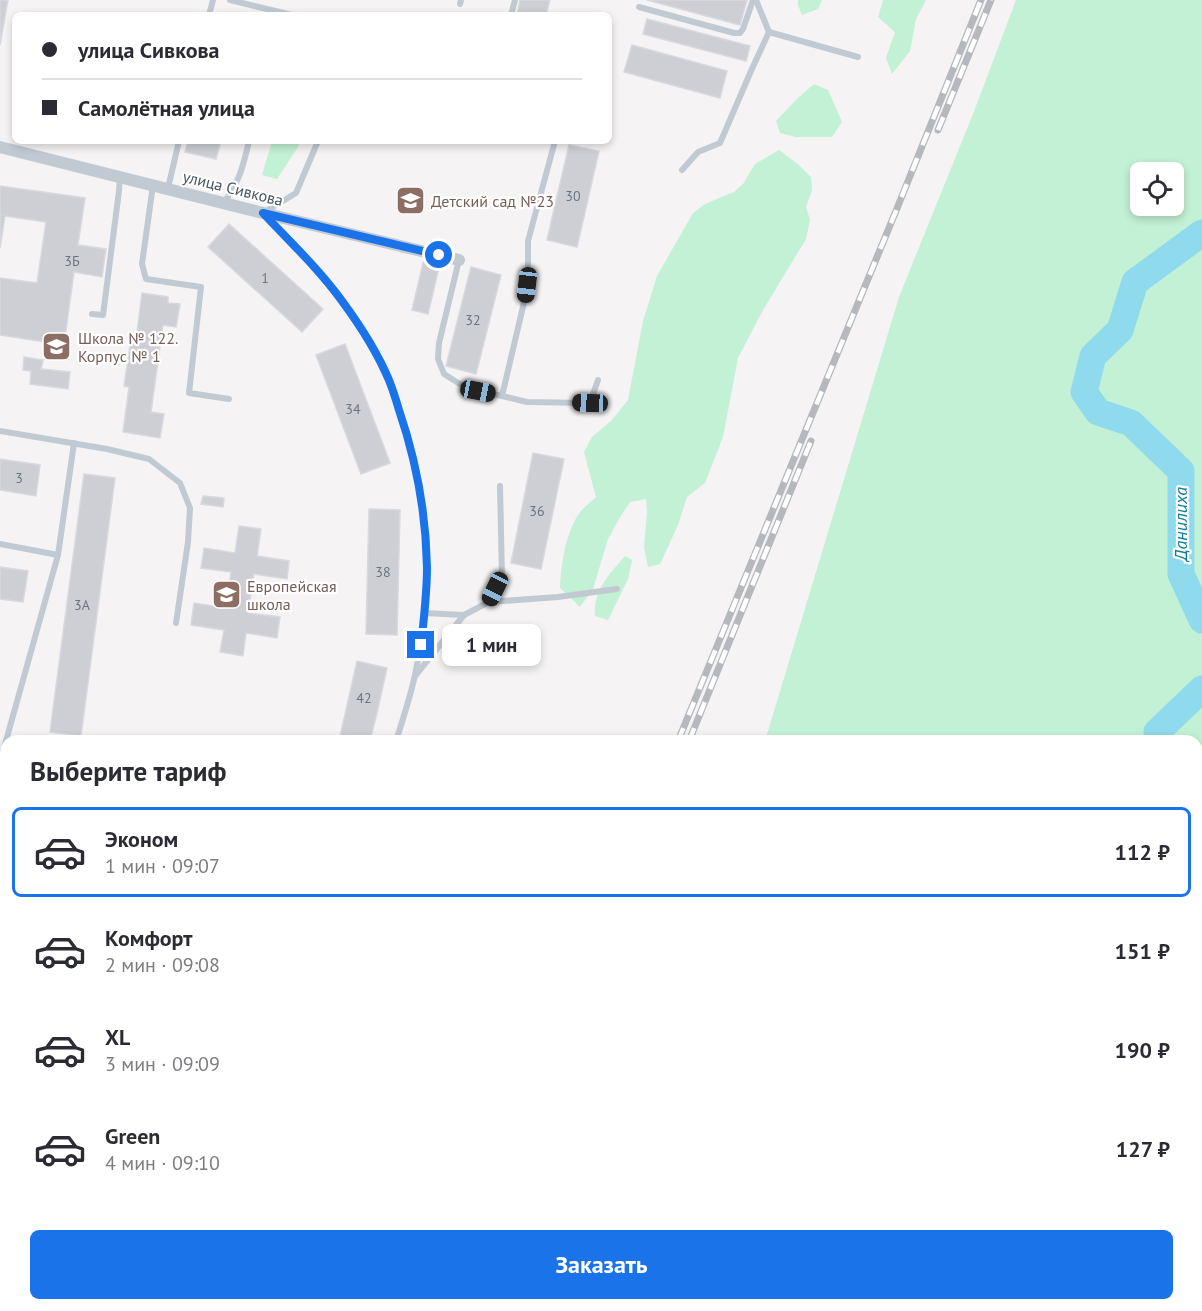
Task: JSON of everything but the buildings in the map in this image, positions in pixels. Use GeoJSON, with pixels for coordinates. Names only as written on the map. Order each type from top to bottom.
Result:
{"type":"FeatureCollection","features":[{"type":"Feature","properties":{"kind":"street","name":"улица Сивкова"},"geometry":{"type":"LineString","coordinates":[[0,147],[459,260]]}},
{"type":"Feature","properties":{"kind":"lane"},"geometry":{"type":"LineString","coordinates":[[230,0],[280,12]]}},
{"type":"Feature","properties":{"kind":"lane"},"geometry":{"type":"LineString","coordinates":[[639,7],[740,33],[754,0]]}},
{"type":"Feature","properties":{"kind":"lane"},"geometry":{"type":"LineString","coordinates":[[754,0],[770,32],[858,57]]}},
{"type":"Feature","properties":{"kind":"lane"},"geometry":{"type":"LineString","coordinates":[[682,170],[699,152],[720,143],[770,32]]}},
{"type":"Feature","properties":{"kind":"lane"},"geometry":{"type":"LineString","coordinates":[[168,188],[178,144]]}},
{"type":"Feature","properties":{"kind":"lane"},"geometry":{"type":"LineString","coordinates":[[224,202],[241,173],[248,144]]}},
{"type":"Feature","properties":{"kind":"lane"},"geometry":{"type":"LineString","coordinates":[[317,144],[296,193],[263,213],[302,253],[343,303],[368,340],[389,380],[408,436],[421,492],[427,569],[424,613],[415,676],[398,735]]}},
{"type":"Feature","properties":{"kind":"lane"},"geometry":{"type":"LineString","coordinates":[[502,396],[525,298],[528,241],[554,144]]}},
{"type":"Feature","properties":{"kind":"lane"},"geometry":{"type":"LineString","coordinates":[[92,314],[103,315],[120,176]]}},
{"type":"Feature","properties":{"kind":"lane"},"geometry":{"type":"LineString","coordinates":[[153,184],[142,264],[146,279],[201,287],[189,393],[230,399]]}},
{"type":"Feature","properties":{"kind":"lane"},"geometry":{"type":"LineString","coordinates":[[459,260],[439,343],[438,358],[444,374],[478,391],[527,402],[590,403],[598,380]]}},
{"type":"Feature","properties":{"kind":"lane"},"geometry":{"type":"LineString","coordinates":[[0,431],[107,449],[149,459],[180,483],[190,508],[188,542],[176,623]]}},
{"type":"Feature","properties":{"kind":"lane"},"geometry":{"type":"LineString","coordinates":[[8,735],[58,555],[74,443]]}},
{"type":"Feature","properties":{"kind":"lane"},"geometry":{"type":"LineString","coordinates":[[489,602],[502,577],[500,486]]}},
{"type":"Feature","properties":{"kind":"lane"},"geometry":{"type":"LineString","coordinates":[[0,544],[58,555]]}},
{"type":"Feature","properties":{"kind":"lane"},"geometry":{"type":"LineString","coordinates":[[415,676],[464,615],[489,602],[558,597],[617,589]]}},
{"type":"Feature","properties":{"kind":"lane"},"geometry":{"type":"LineString","coordinates":[[424,613],[464,615]]}},
{"type":"Feature","properties":{"kind":"green space"},"geometry":{"type":"Polygon","coordinates":[[[798,0],[822,0],[818,9],[802,15],[798,0]]]}},
{"type":"Feature","properties":{"kind":"green space"},"geometry":{"type":"Polygon","coordinates":[[[883,0],[926,0],[916,19],[910,51],[892,74],[886,58],[895,32],[878,17],[883,0]]]}},
{"type":"Feature","properties":{"kind":"green space"},"geometry":{"type":"Polygon","coordinates":[[[1016,0],[1202,0],[1202,735],[767,735],[899,297],[1016,0]]]}},
{"type":"Feature","properties":{"kind":"green space"},"geometry":{"type":"Polygon","coordinates":[[[814,84],[828,90],[842,122],[832,137],[796,137],[780,133],[776,121],[814,84]]]}},
{"type":"Feature","properties":{"kind":"green space"},"geometry":{"type":"Polygon","coordinates":[[[271,144],[299,144],[277,179],[262,175],[271,144]]]}},
{"type":"Feature","properties":{"kind":"green space"},"geometry":{"type":"Polygon","coordinates":[[[779,150],[811,177],[812,190],[806,207],[810,220],[806,239],[763,310],[738,358],[723,437],[705,483],[687,497],[678,525],[660,564],[648,567],[644,547],[646,499],[630,502],[608,539],[593,589],[580,607],[560,588],[568,537],[582,510],[596,497],[584,452],[592,437],[611,421],[628,400],[643,321],[657,276],[693,213],[705,204],[734,192],[743,184],[755,164],[779,150]]]}},
{"type":"Feature","properties":{"kind":"green space"},"geometry":{"type":"Polygon","coordinates":[[[625,556],[632,560],[628,579],[608,620],[595,616],[599,591],[625,556]]]}},
{"type":"Feature","properties":{"kind":"waterway","name":"Данилиха"},"geometry":{"type":"LineString","coordinates":[[1202,233],[1135,282],[1120,330],[1093,356],[1084,392],[1098,412],[1131,423],[1181,471],[1181,574],[1202,620]]}},
{"type":"Feature","properties":{"kind":"waterway","name":"Данилиха"},"geometry":{"type":"LineString","coordinates":[[1158,735],[1157,732],[1202,689]]}},
{"type":"Feature","properties":{"kind":"railway"},"geometry":{"type":"LineString","coordinates":[[680,735],[981,0]]}},
{"type":"Feature","properties":{"kind":"railway"},"geometry":{"type":"LineString","coordinates":[[938,130],[991,0]]}},
{"type":"Feature","properties":{"kind":"railway"},"geometry":{"type":"LineString","coordinates":[[691,735],[811,441]]}},
{"type":"Feature","properties":{"kind":"place","name":"Детский сад №23"},"geometry":{"type":"Point","coordinates":[410,201]}},
{"type":"Feature","properties":{"kind":"place","name":"Школа № 122. Корпус № 1"},"geometry":{"type":"Point","coordinates":[57,347]}},
{"type":"Feature","properties":{"kind":"place","name":"Европейская школа"},"geometry":{"type":"Point","coordinates":[226,595]}},
{"type":"Feature","properties":{"kind":"route"},"geometry":{"type":"LineString","coordinates":[[421,645],[427,569],[421,492],[408,436],[389,380],[368,340],[325,279],[263,213],[439,255]]}}]}
